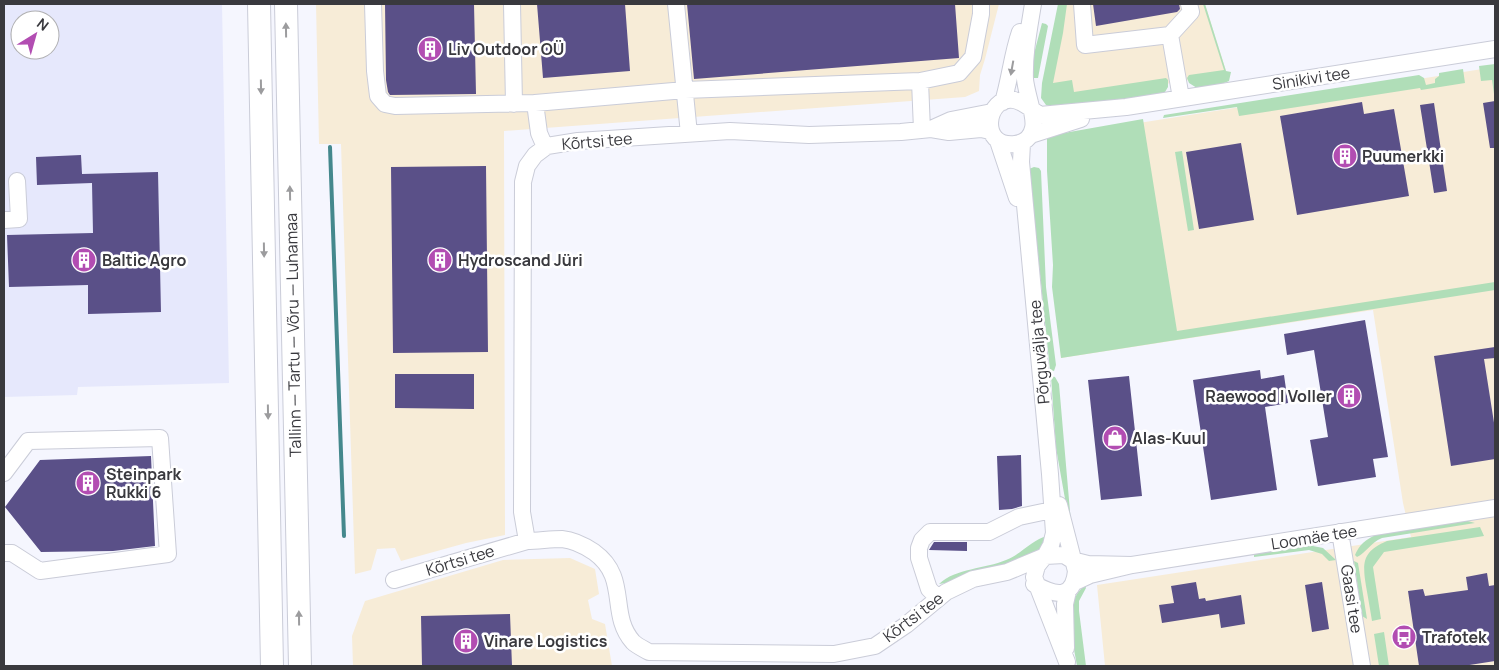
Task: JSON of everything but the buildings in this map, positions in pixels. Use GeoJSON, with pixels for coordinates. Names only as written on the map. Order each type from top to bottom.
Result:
{"type":"FeatureCollection","features":[{"type":"Feature","properties":{"kind":"highway","name":"Tallinn — Tartu — Võru — Luhamaa"},"geometry":{"type":"LineString","coordinates":[[259,4],[272,666]]}},
{"type":"Feature","properties":{"kind":"highway","name":"Tallinn — Tartu — Võru — Luhamaa"},"geometry":{"type":"LineString","coordinates":[[286,4],[300,666]]}},
{"type":"Feature","properties":{"kind":"street"},"geometry":{"type":"LineString","coordinates":[[373,4],[375,71],[378,96],[385,104],[395,106],[535,103],[685,90],[920,80],[959,73],[973,57],[981,4]]}},
{"type":"Feature","properties":{"kind":"street"},"geometry":{"type":"LineString","coordinates":[[512,4],[514,104]]}},
{"type":"Feature","properties":{"kind":"street"},"geometry":{"type":"LineString","coordinates":[[676,4],[690,134]]}},
{"type":"Feature","properties":{"kind":"street"},"geometry":{"type":"LineString","coordinates":[[1031,4],[1025,81],[1034,127],[1026,139],[1010,144],[994,136],[989,120],[1010,80],[1016,43],[1031,4]]}},
{"type":"Feature","properties":{"kind":"street"},"geometry":{"type":"LineString","coordinates":[[1082,4],[1085,45],[1170,35],[1191,12],[1189,4]]}},
{"type":"Feature","properties":{"kind":"street"},"geometry":{"type":"LineString","coordinates":[[1170,35],[1181,98]]}},
{"type":"Feature","properties":{"kind":"street","name":"Sinikivi tee"},"geometry":{"type":"LineString","coordinates":[[1030,109],[1040,114],[1048,115],[1126,107],[1495,49]]}},
{"type":"Feature","properties":{"kind":"street"},"geometry":{"type":"LineString","coordinates":[[920,80],[926,130]]}},
{"type":"Feature","properties":{"kind":"street"},"geometry":{"type":"LineString","coordinates":[[997,107],[1011,100],[1021,102],[1030,109]]}},
{"type":"Feature","properties":{"kind":"street"},"geometry":{"type":"LineString","coordinates":[[535,103],[539,133],[545,148]]}},
{"type":"Feature","properties":{"kind":"street","name":"Kõrtsi tee"},"geometry":{"type":"LineString","coordinates":[[926,130],[951,120],[997,107]]}},
{"type":"Feature","properties":{"kind":"street","name":"Sinikivi tee"},"geometry":{"type":"LineString","coordinates":[[1026,139],[1126,107]]}},
{"type":"Feature","properties":{"kind":"street","name":"Kõrtsi tee"},"geometry":{"type":"LineString","coordinates":[[527,541],[522,512],[522,182],[527,166],[535,155],[545,148],[578,141],[730,131],[809,135],[926,130],[949,132],[980,129],[994,136]]}},
{"type":"Feature","properties":{"kind":"street","name":"Põrguvälja tee"},"geometry":{"type":"LineString","coordinates":[[994,136],[1027,231]]}},
{"type":"Feature","properties":{"kind":"street","name":"Põrguvälja tee"},"geometry":{"type":"LineString","coordinates":[[1026,139],[1021,162],[1054,533],[1051,545],[1045,556]]}},
{"type":"Feature","properties":{"kind":"street"},"geometry":{"type":"LineString","coordinates":[[4,220],[19,219],[17,181]]}},
{"type":"Feature","properties":{"kind":"street"},"geometry":{"type":"LineString","coordinates":[[4,473],[28,441],[160,438],[168,554],[40,571],[12,553],[4,553]]}},
{"type":"Feature","properties":{"kind":"street","name":"Põrguvälja tee"},"geometry":{"type":"LineString","coordinates":[[1050,474],[1072,560]]}},
{"type":"Feature","properties":{"kind":"street","name":"Loomäe tee"},"geometry":{"type":"LineString","coordinates":[[1072,586],[1090,575],[1132,565],[1495,508]]}},
{"type":"Feature","properties":{"kind":"street"},"geometry":{"type":"LineString","coordinates":[[938,598],[929,589],[919,558],[919,548],[922,540],[930,532],[989,532],[1019,518],[1052,510]]}},
{"type":"Feature","properties":{"kind":"street","name":"Gaasi tee"},"geometry":{"type":"LineString","coordinates":[[1340,532],[1362,666]]}},
{"type":"Feature","properties":{"kind":"street","name":"Kõrtsi tee"},"geometry":{"type":"LineString","coordinates":[[394,580],[527,541],[563,539],[585,546],[602,558],[614,576],[621,619],[626,632],[634,643],[649,652],[834,654],[875,646],[906,625],[946,592],[973,579],[1006,572],[1045,556]]}},
{"type":"Feature","properties":{"kind":"street"},"geometry":{"type":"LineString","coordinates":[[1064,555],[1072,560],[1076,571],[1065,604],[1067,664],[1034,577],[1037,566],[1045,556],[1064,555]]}},
{"type":"Feature","properties":{"kind":"street","name":"Loomäe tee"},"geometry":{"type":"LineString","coordinates":[[1072,560],[1088,564],[1132,565]]}},
{"type":"Feature","properties":{"kind":"street"},"geometry":{"type":"LineString","coordinates":[[1006,572],[1025,579],[1048,592],[1060,594],[1072,586]]}},
{"type":"Feature","properties":{"kind":"shaded area"},"geometry":{"type":"Polygon","coordinates":[[[4,4],[222,4],[229,383],[78,387],[77,395],[4,397],[4,4]]]}},
{"type":"Feature","properties":{"kind":"shaded area"},"geometry":{"type":"Polygon","coordinates":[[[316,4],[999,4],[980,75],[979,91],[965,97],[504,131],[505,535],[466,543],[401,561],[395,548],[377,549],[371,570],[355,574],[341,144],[319,144],[316,4]]]}},
{"type":"Feature","properties":{"kind":"shaded area"},"geometry":{"type":"Polygon","coordinates":[[[1061,4],[1205,4],[1227,74],[1067,100],[1048,84],[1061,4]]]}},
{"type":"Feature","properties":{"kind":"shaded area"},"geometry":{"type":"Polygon","coordinates":[[[1495,67],[1495,666],[1105,666],[1097,585],[1411,537],[1403,503],[1373,310],[1061,358],[1050,137],[1495,67]]]}},
{"type":"Feature","properties":{"kind":"shaded area"},"geometry":{"type":"Polygon","coordinates":[[[570,558],[595,569],[599,594],[588,600],[592,619],[605,624],[612,666],[353,666],[352,636],[365,601],[503,560],[570,558]]]}},
{"type":"Feature","properties":{"kind":"green space"},"geometry":{"type":"Polygon","coordinates":[[[1058,4],[1067,4],[1053,83],[1072,80],[1074,92],[1166,78],[1168,80],[1168,87],[1165,92],[1051,111],[1050,106],[1046,105],[1041,98],[1042,83],[1058,4]]]}},
{"type":"Feature","properties":{"kind":"green space"},"geometry":{"type":"Polygon","coordinates":[[[1203,4],[1205,4],[1226,71],[1231,72],[1229,81],[1219,85],[1197,88],[1189,83],[1187,78],[1189,75],[1224,70],[1203,4]]]}},
{"type":"Feature","properties":{"kind":"green space"},"geometry":{"type":"Polygon","coordinates":[[[1042,23],[1048,26],[1038,78],[1029,78],[1030,69],[1042,23]]]}},
{"type":"Feature","properties":{"kind":"green space"},"geometry":{"type":"Polygon","coordinates":[[[1495,64],[1495,101],[1492,80],[1481,81],[1479,66],[1495,64]]]}},
{"type":"Feature","properties":{"kind":"green space"},"geometry":{"type":"Polygon","coordinates":[[[1463,69],[1465,83],[1421,90],[1420,88],[1239,116],[1237,107],[1163,118],[1164,115],[1419,75],[1424,78],[1426,85],[1435,83],[1439,73],[1463,69]]]}},
{"type":"Feature","properties":{"kind":"green space"},"geometry":{"type":"Polygon","coordinates":[[[1143,119],[1177,331],[1495,282],[1495,290],[1061,358],[1052,287],[1053,265],[1047,171],[1047,136],[1143,119]]]}},
{"type":"Feature","properties":{"kind":"green space"},"geometry":{"type":"Polygon","coordinates":[[[1182,151],[1194,230],[1188,231],[1175,152],[1182,151]]]}},
{"type":"Feature","properties":{"kind":"green space"},"geometry":{"type":"Polygon","coordinates":[[[1039,168],[1041,171],[1046,287],[1056,365],[1054,371],[1050,370],[1029,169],[1039,168]]]}},
{"type":"Feature","properties":{"kind":"green space"},"geometry":{"type":"Polygon","coordinates":[[[1051,376],[1055,377],[1059,384],[1070,527],[1056,448],[1051,376]]]}},
{"type":"Feature","properties":{"kind":"green space"},"geometry":{"type":"Polygon","coordinates":[[[1464,520],[1475,523],[1382,538],[1357,557],[1355,555],[1363,543],[1376,535],[1464,520]]]}},
{"type":"Feature","properties":{"kind":"green space"},"geometry":{"type":"Polygon","coordinates":[[[1480,527],[1484,536],[1384,552],[1373,567],[1381,619],[1372,621],[1364,570],[1366,558],[1373,549],[1387,541],[1480,527]]]}},
{"type":"Feature","properties":{"kind":"green space"},"geometry":{"type":"Polygon","coordinates":[[[1047,536],[1041,549],[1005,564],[939,584],[962,572],[1006,560],[1037,540],[1047,536]]]}},
{"type":"Feature","properties":{"kind":"green space"},"geometry":{"type":"Polygon","coordinates":[[[1308,545],[1323,548],[1336,560],[1329,561],[1322,554],[1309,550],[1254,557],[1254,553],[1308,545]]]}},
{"type":"Feature","properties":{"kind":"green space"},"geometry":{"type":"Polygon","coordinates":[[[1354,561],[1358,563],[1367,619],[1362,616],[1354,561]]]}},
{"type":"Feature","properties":{"kind":"green space"},"geometry":{"type":"Polygon","coordinates":[[[1085,585],[1086,588],[1079,601],[1079,611],[1086,666],[1077,666],[1070,623],[1073,602],[1085,585]]]}},
{"type":"Feature","properties":{"kind":"green space"},"geometry":{"type":"Polygon","coordinates":[[[1384,632],[1389,666],[1379,666],[1374,634],[1384,632]]]}},
{"type":"Feature","properties":{"kind":"waterway"},"geometry":{"type":"LineString","coordinates":[[330,147],[344,536]]}},
{"type":"Feature","properties":{"kind":"place","name":"Liv Outdoor OÜ"},"geometry":{"type":"Point","coordinates":[430,49]}},
{"type":"Feature","properties":{"kind":"place","name":"Puumerkki"},"geometry":{"type":"Point","coordinates":[1345,156]}},
{"type":"Feature","properties":{"kind":"place","name":"Baltic Agro"},"geometry":{"type":"Point","coordinates":[84,260]}},
{"type":"Feature","properties":{"kind":"place","name":"Hydroscand Jüri"},"geometry":{"type":"Point","coordinates":[440,260]}},
{"type":"Feature","properties":{"kind":"place","name":"Raewood | Voller"},"geometry":{"type":"Point","coordinates":[1349,396]}},
{"type":"Feature","properties":{"kind":"place","name":"Alas-Kuul"},"geometry":{"type":"Point","coordinates":[1115,438]}},
{"type":"Feature","properties":{"kind":"place","name":"Steinpark Rukki 6"},"geometry":{"type":"Point","coordinates":[88,483]}},
{"type":"Feature","properties":{"kind":"place","name":"Trafotek"},"geometry":{"type":"Point","coordinates":[1404,637]}},
{"type":"Feature","properties":{"kind":"place","name":"Vinare Logistics"},"geometry":{"type":"Point","coordinates":[466,641]}}]}
